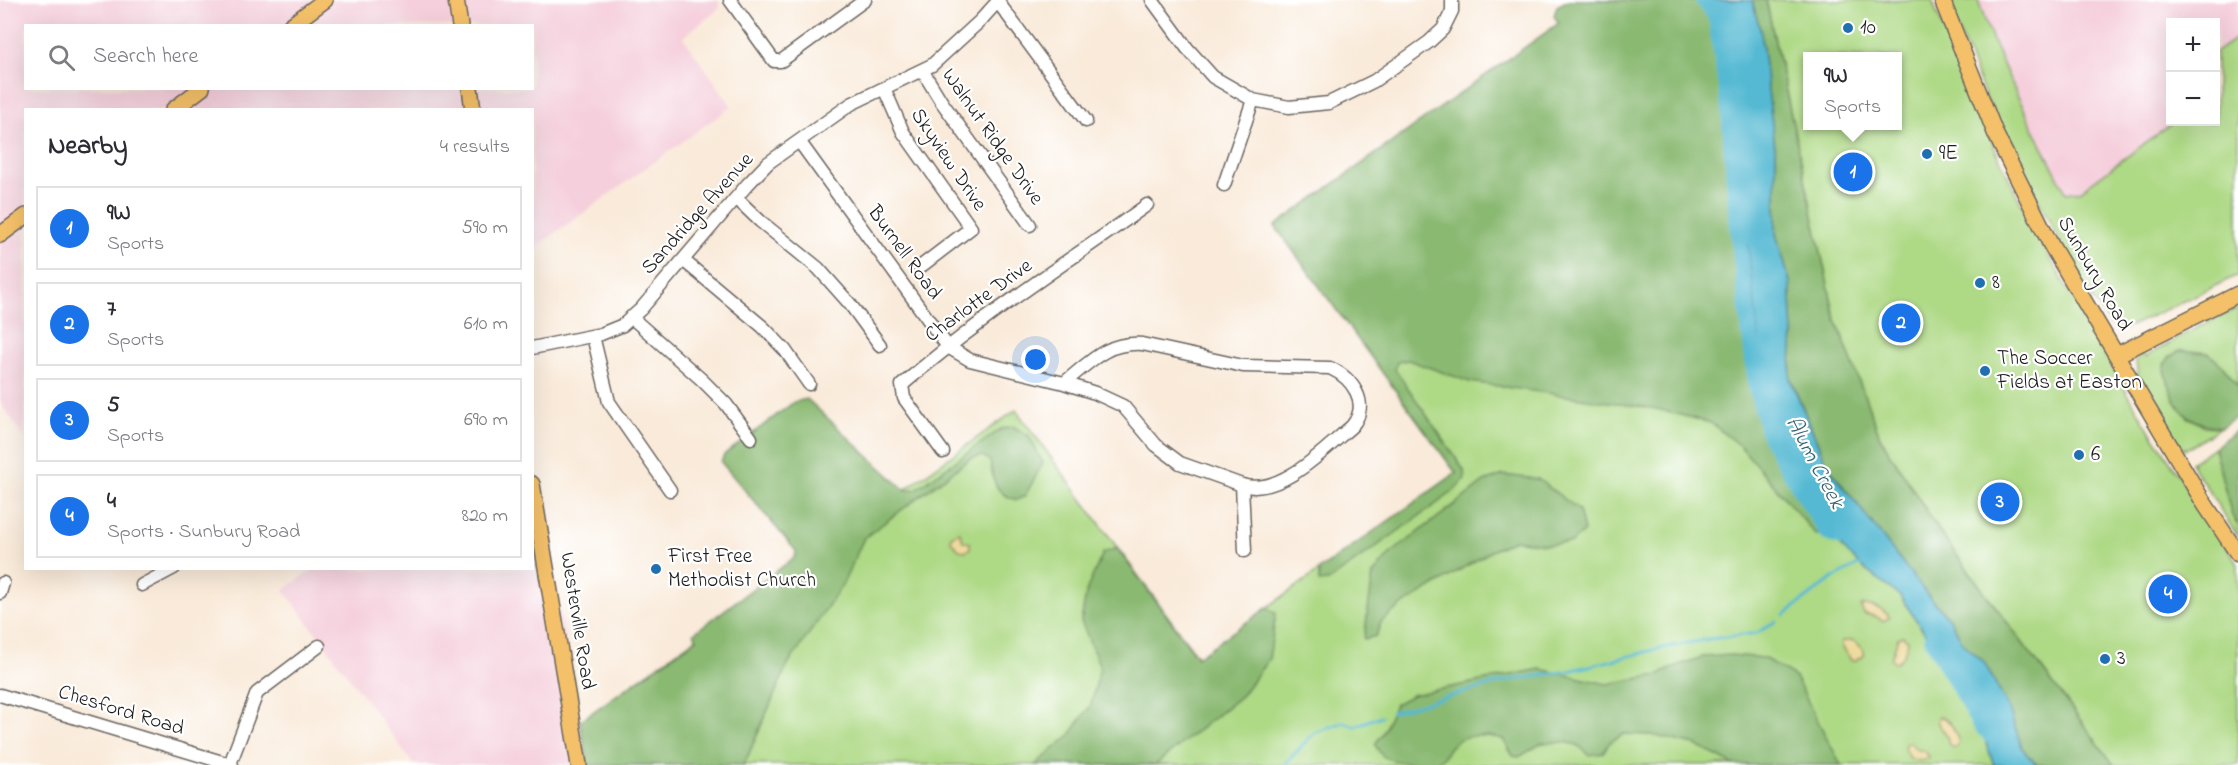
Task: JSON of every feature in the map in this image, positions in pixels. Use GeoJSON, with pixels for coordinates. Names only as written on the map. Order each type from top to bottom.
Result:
{"type":"FeatureCollection","features":[{"type":"Feature","properties":{"kind":"main road"},"geometry":{"type":"LineString","coordinates":[[293,24],[325,0]]}},
{"type":"Feature","properties":{"kind":"main road"},"geometry":{"type":"LineString","coordinates":[[456,0],[460,24]]}},
{"type":"Feature","properties":{"kind":"main road","name":"Sunbury Road"},"geometry":{"type":"LineString","coordinates":[[1942,0],[1960,51],[2011,169],[2051,245],[2204,503],[2238,554]]}},
{"type":"Feature","properties":{"kind":"main road"},"geometry":{"type":"LineString","coordinates":[[176,108],[199,90]]}},
{"type":"Feature","properties":{"kind":"main road"},"geometry":{"type":"LineString","coordinates":[[470,90],[473,108]]}},
{"type":"Feature","properties":{"kind":"main road"},"geometry":{"type":"LineString","coordinates":[[0,235],[24,217]]}},
{"type":"Feature","properties":{"kind":"main road"},"geometry":{"type":"LineString","coordinates":[[2117,355],[2238,294]]}},
{"type":"Feature","properties":{"kind":"main road","name":"Westerville Road"},"geometry":{"type":"LineString","coordinates":[[534,496],[579,765]]}},
{"type":"Feature","properties":{"kind":"street"},"geometry":{"type":"LineString","coordinates":[[730,0],[774,61],[781,61],[865,0]]}},
{"type":"Feature","properties":{"kind":"street"},"geometry":{"type":"LineString","coordinates":[[1152,0],[1187,48],[1213,77],[1253,100],[1289,107],[1329,103],[1374,81],[1429,42],[1443,29],[1452,6]]}},
{"type":"Feature","properties":{"kind":"street"},"geometry":{"type":"LineString","coordinates":[[999,1],[1086,121]]}},
{"type":"Feature","properties":{"kind":"street","name":"Sandridge Avenue"},"geometry":{"type":"LineString","coordinates":[[534,348],[593,336],[623,325],[768,163],[851,104],[932,65],[999,1]]}},
{"type":"Feature","properties":{"kind":"street","name":"Walnut Ridge Drive"},"geometry":{"type":"LineString","coordinates":[[922,70],[941,101],[1030,225]]}},
{"type":"Feature","properties":{"kind":"street","name":"Skyview Drive"},"geometry":{"type":"LineString","coordinates":[[884,88],[903,132],[971,228],[920,267]]}},
{"type":"Feature","properties":{"kind":"street"},"geometry":{"type":"LineString","coordinates":[[1224,185],[1253,100]]}},
{"type":"Feature","properties":{"kind":"street","name":"Burnell Road"},"geometry":{"type":"LineString","coordinates":[[799,141],[948,347],[970,360],[1064,383],[1095,393],[1123,406],[1156,445],[1180,463],[1252,489],[1263,488],[1281,481],[1304,466],[1352,426],[1359,412],[1357,392],[1338,371],[1330,368],[1243,366],[1142,344],[1125,343],[1111,347],[1064,383]]}},
{"type":"Feature","properties":{"kind":"street"},"geometry":{"type":"LineString","coordinates":[[736,198],[760,221],[818,268],[850,304],[880,345]]}},
{"type":"Feature","properties":{"kind":"street","name":"Charlotte Drive"},"geometry":{"type":"LineString","coordinates":[[943,452],[904,398],[902,385],[948,347],[1147,205]]}},
{"type":"Feature","properties":{"kind":"street"},"geometry":{"type":"LineString","coordinates":[[683,260],[764,327],[785,350],[809,384]]}},
{"type":"Feature","properties":{"kind":"street"},"geometry":{"type":"LineString","coordinates":[[631,317],[726,404],[751,438]]}},
{"type":"Feature","properties":{"kind":"street"},"geometry":{"type":"LineString","coordinates":[[593,336],[609,402],[670,490]]}},
{"type":"Feature","properties":{"kind":"street"},"geometry":{"type":"LineString","coordinates":[[1242,485],[1245,551]]}},
{"type":"Feature","properties":{"kind":"street"},"geometry":{"type":"LineString","coordinates":[[142,585],[170,570]]}},
{"type":"Feature","properties":{"kind":"street"},"geometry":{"type":"LineString","coordinates":[[231,765],[257,693],[319,646]]}},
{"type":"Feature","properties":{"kind":"street","name":"Chesford Road"},"geometry":{"type":"LineString","coordinates":[[0,695],[231,765]]}},
{"type":"Feature","properties":{"kind":"shaded area"},"geometry":{"type":"Polygon","coordinates":[[[0,0],[718,0],[720,8],[683,37],[732,106],[534,248],[534,108],[24,108],[24,438],[0,402],[0,0]]]}},
{"type":"Feature","properties":{"kind":"shaded area"},"geometry":{"type":"Polygon","coordinates":[[[1978,0],[2238,0],[2238,37],[2220,49],[2220,18],[2166,18],[2166,126],[2169,126],[2080,191],[2065,193],[1986,27],[1978,0]]]}},
{"type":"Feature","properties":{"kind":"shaded area"},"geometry":{"type":"Polygon","coordinates":[[[534,483],[547,577],[554,573],[587,765],[414,765],[284,590],[312,570],[534,570],[534,483]]]}},
{"type":"Feature","properties":{"kind":"green space"},"geometry":{"type":"Polygon","coordinates":[[[1569,0],[1703,0],[1716,17],[1729,108],[1737,221],[1748,246],[1758,336],[1756,388],[1771,440],[1827,533],[1816,535],[1741,447],[1711,423],[1657,409],[1470,382],[1408,360],[1397,362],[1395,369],[1464,470],[1465,479],[1453,492],[1328,581],[1319,582],[1319,570],[1456,473],[1275,226],[1559,23],[1554,16],[1557,6],[1569,0]]]}},
{"type":"Feature","properties":{"kind":"green space"},"geometry":{"type":"Polygon","coordinates":[[[1591,0],[1703,0],[1864,569],[1900,596],[1942,658],[1979,723],[1994,765],[588,765],[580,721],[1016,410],[1198,657],[1456,473],[1275,226],[1591,0]]]}},
{"type":"Feature","properties":{"kind":"green space"},"geometry":{"type":"Polygon","coordinates":[[[1752,0],[1766,0],[1835,317],[1880,437],[1941,534],[2114,765],[2037,765],[2022,748],[2009,709],[1984,662],[1963,643],[1950,620],[1925,592],[1827,465],[1790,377],[1793,334],[1790,282],[1776,234],[1776,156],[1761,33],[1752,0]]]}},
{"type":"Feature","properties":{"kind":"green space","name":"The Soccer Fields at Easton"},"geometry":{"type":"Polygon","coordinates":[[[1766,0],[1932,0],[1958,66],[2034,231],[2146,425],[2238,564],[2238,765],[2114,765],[1941,534],[1880,437],[1835,317],[1766,0]]]}},
{"type":"Feature","properties":{"kind":"green space"},"geometry":{"type":"Polygon","coordinates":[[[1946,0],[1978,0],[2007,74],[2066,193],[2080,191],[2169,126],[2220,126],[2220,49],[2238,37],[2238,275],[2125,329],[2111,325],[2087,291],[1987,100],[1946,0]]]}},
{"type":"Feature","properties":{"kind":"green space"},"geometry":{"type":"Polygon","coordinates":[[[2238,308],[2238,386],[2223,366],[2187,417],[2204,426],[2221,427],[2185,449],[2138,377],[2136,361],[2141,353],[2145,357],[2198,327],[2238,308]]]}},
{"type":"Feature","properties":{"kind":"green space"},"geometry":{"type":"Polygon","coordinates":[[[2179,351],[2208,353],[2223,366],[2238,386],[2238,415],[2221,427],[2207,425],[2187,416],[2175,400],[2164,365],[2169,357],[2179,351]]]}},
{"type":"Feature","properties":{"kind":"green space"},"geometry":{"type":"Polygon","coordinates":[[[807,399],[905,490],[916,489],[1001,429],[1013,426],[1029,436],[1043,463],[1025,496],[1017,500],[1004,495],[996,486],[990,461],[983,456],[971,458],[864,538],[843,584],[787,666],[744,765],[588,765],[580,721],[697,639],[694,633],[795,557],[796,551],[721,462],[724,455],[794,402],[807,399]]]}},
{"type":"Feature","properties":{"kind":"green space"},"geometry":{"type":"Polygon","coordinates":[[[2238,429],[2238,524],[2232,516],[2214,447],[2238,429]]]}},
{"type":"Feature","properties":{"kind":"green space"},"geometry":{"type":"Polygon","coordinates":[[[2214,447],[2232,516],[2238,524],[2238,537],[2191,463],[2214,447]]]}},
{"type":"Feature","properties":{"kind":"green space"},"geometry":{"type":"Polygon","coordinates":[[[1503,475],[1538,479],[1579,510],[1584,531],[1571,543],[1544,544],[1514,540],[1491,551],[1401,606],[1381,622],[1376,636],[1364,639],[1373,574],[1390,554],[1484,482],[1503,475]]]}},
{"type":"Feature","properties":{"kind":"green space"},"geometry":{"type":"Polygon","coordinates":[[[1117,548],[1197,657],[1267,608],[1276,613],[1269,659],[1241,696],[1155,765],[1035,765],[1070,735],[1091,705],[1100,667],[1081,621],[1087,589],[1103,553],[1117,548]]]}},
{"type":"Feature","properties":{"kind":"green space"},"geometry":{"type":"Polygon","coordinates":[[[1731,655],[1764,658],[1795,677],[1841,765],[1734,765],[1695,745],[1651,735],[1624,734],[1610,742],[1603,753],[1589,755],[1578,745],[1564,742],[1542,743],[1519,757],[1513,756],[1503,739],[1475,736],[1455,742],[1440,760],[1426,763],[1401,762],[1387,758],[1381,754],[1375,744],[1384,731],[1395,704],[1412,695],[1540,669],[1607,684],[1658,675],[1703,657],[1731,655]]]}},
{"type":"Feature","properties":{"kind":"sand"},"geometry":{"type":"Polygon","coordinates":[[[960,532],[963,541],[970,543],[970,548],[966,551],[959,550],[951,541],[951,536],[960,532]]]}},
{"type":"Feature","properties":{"kind":"sand"},"geometry":{"type":"Polygon","coordinates":[[[1863,605],[1882,610],[1889,618],[1883,621],[1875,616],[1864,614],[1861,607],[1863,605]]]}},
{"type":"Feature","properties":{"kind":"sand"},"geometry":{"type":"Polygon","coordinates":[[[1903,636],[1908,641],[1907,648],[1902,657],[1895,662],[1891,659],[1898,638],[1903,636]]]}},
{"type":"Feature","properties":{"kind":"sand"},"geometry":{"type":"Polygon","coordinates":[[[1842,641],[1854,641],[1864,651],[1864,656],[1851,660],[1842,646],[1842,641]]]}},
{"type":"Feature","properties":{"kind":"sand"},"geometry":{"type":"Polygon","coordinates":[[[1939,716],[1952,726],[1959,743],[1957,747],[1949,745],[1947,736],[1937,722],[1939,716]]]}},
{"type":"Feature","properties":{"kind":"sand"},"geometry":{"type":"Polygon","coordinates":[[[1910,742],[1917,750],[1922,750],[1928,755],[1929,759],[1918,761],[1909,758],[1904,748],[1906,743],[1910,742]]]}},
{"type":"Feature","properties":{"kind":"water"},"geometry":{"type":"Polygon","coordinates":[[[1703,0],[1752,0],[1761,33],[1776,156],[1776,234],[1790,282],[1793,334],[1790,378],[1827,465],[1925,592],[1950,620],[1963,643],[1984,662],[2009,709],[2022,748],[2037,765],[1994,765],[1979,723],[1942,658],[1900,596],[1864,569],[1827,533],[1771,440],[1756,387],[1758,336],[1748,246],[1737,221],[1729,108],[1716,17],[1703,0]]]}},
{"type":"Feature","properties":{"kind":"waterway","name":"Alum Creek"},"geometry":{"type":"LineString","coordinates":[[1703,0],[1716,17],[1729,108],[1737,221],[1756,387],[1771,440],[1827,533],[1846,539]]}},
{"type":"Feature","properties":{"kind":"waterway"},"geometry":{"type":"LineString","coordinates":[[1784,615],[1832,579],[1862,563]]}},
{"type":"Feature","properties":{"kind":"waterway"},"geometry":{"type":"LineString","coordinates":[[1392,712],[1506,681],[1569,671],[1709,639],[1757,633],[1776,621]]}},
{"type":"Feature","properties":{"kind":"waterway","name":"Alum Creek"},"geometry":{"type":"LineString","coordinates":[[1932,639],[1979,723],[2018,765]]}},
{"type":"Feature","properties":{"kind":"waterway"},"geometry":{"type":"LineString","coordinates":[[1284,765],[1314,733],[1343,722],[1355,726],[1381,716]]}},
{"type":"Feature","properties":{"kind":"place","name":"10"},"geometry":{"type":"Point","coordinates":[1848,28]}},
{"type":"Feature","properties":{"kind":"place","name":"9E"},"geometry":{"type":"Point","coordinates":[1927,154]}},
{"type":"Feature","properties":{"kind":"place","name":"9W"},"geometry":{"type":"Point","coordinates":[1853,172]}},
{"type":"Feature","properties":{"kind":"place","name":"8"},"geometry":{"type":"Point","coordinates":[1980,283]}},
{"type":"Feature","properties":{"kind":"place","name":"7"},"geometry":{"type":"Point","coordinates":[1901,323]}},
{"type":"Feature","properties":{"kind":"place","name":"The Soccer Fields at Easton"},"geometry":{"type":"Point","coordinates":[1985,371]}},
{"type":"Feature","properties":{"kind":"place","name":"6"},"geometry":{"type":"Point","coordinates":[2079,455]}},
{"type":"Feature","properties":{"kind":"place","name":"5"},"geometry":{"type":"Point","coordinates":[2000,502]}},
{"type":"Feature","properties":{"kind":"place","name":"First Free Methodist Church"},"geometry":{"type":"Point","coordinates":[656,569]}},
{"type":"Feature","properties":{"kind":"place","name":"4"},"geometry":{"type":"Point","coordinates":[2168,594]}},
{"type":"Feature","properties":{"kind":"place","name":"3"},"geometry":{"type":"Point","coordinates":[2105,659]}}]}
